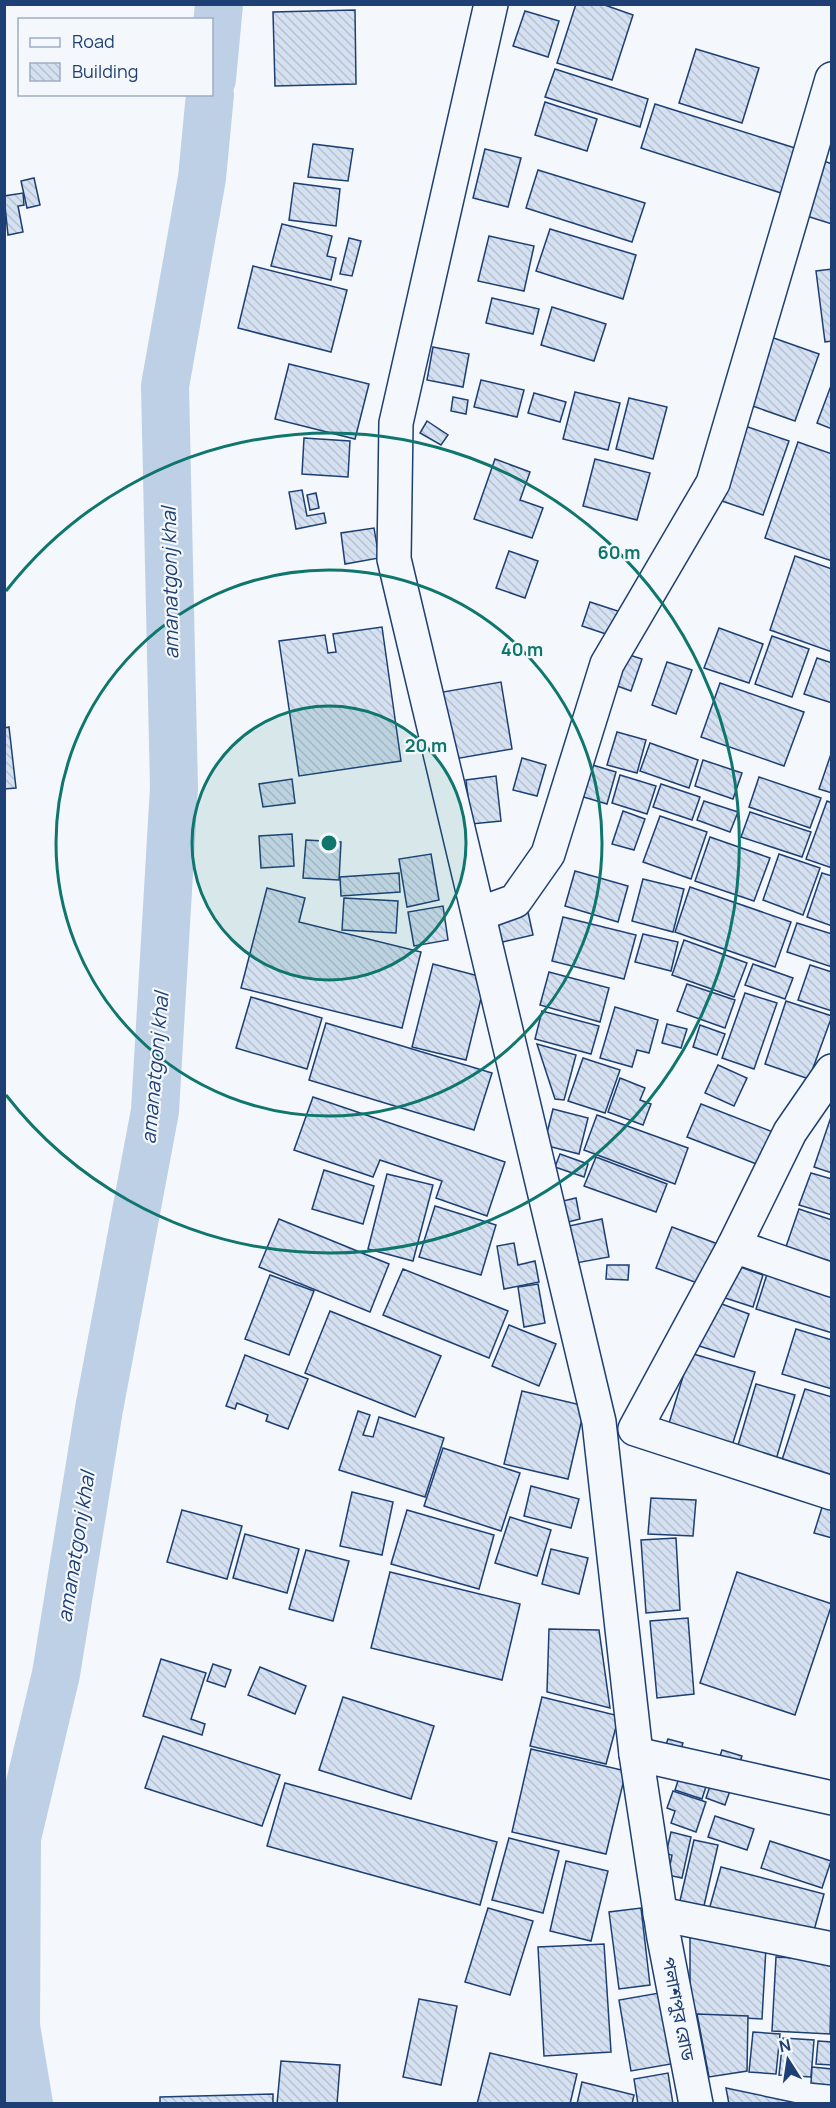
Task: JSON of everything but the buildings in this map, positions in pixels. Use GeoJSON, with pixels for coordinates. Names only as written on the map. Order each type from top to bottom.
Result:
{"type":"FeatureCollection","features":[{"type":"Feature","properties":{"kind":"street","name":"পলাশপুর রোড"},"geometry":{"type":"LineString","coordinates":[[491,4],[396,423],[394,559],[599,1422],[636,1754],[660,1914],[696,2103]]}},
{"type":"Feature","properties":{"kind":"street"},"geometry":{"type":"LineString","coordinates":[[479,914],[515,901],[548,854],[607,664],[713,483],[831,79]]}},
{"type":"Feature","properties":{"kind":"street"},"geometry":{"type":"LineString","coordinates":[[635,1429],[734,1246],[790,1132],[831,1071]]}},
{"type":"Feature","properties":{"kind":"street"},"geometry":{"type":"LineString","coordinates":[[734,1246],[831,1280]]}},
{"type":"Feature","properties":{"kind":"street"},"geometry":{"type":"LineString","coordinates":[[599,1422],[635,1429],[831,1493]]}},
{"type":"Feature","properties":{"kind":"street"},"geometry":{"type":"LineString","coordinates":[[636,1754],[831,1798]]}},
{"type":"Feature","properties":{"kind":"street"},"geometry":{"type":"LineString","coordinates":[[660,1914],[831,1949]]}},
{"type":"Feature","properties":{"kind":"waterway","name":"amanatgonj khal"},"geometry":{"type":"LineString","coordinates":[[213,68],[219,4]]}},
{"type":"Feature","properties":{"kind":"waterway","name":"amanatgonj khal"},"geometry":{"type":"LineString","coordinates":[[29,2104],[16,2026],[17,1838],[56,1674],[99,1409],[155,1111],[174,788],[165,386],[202,178],[210,96]]}}]}
